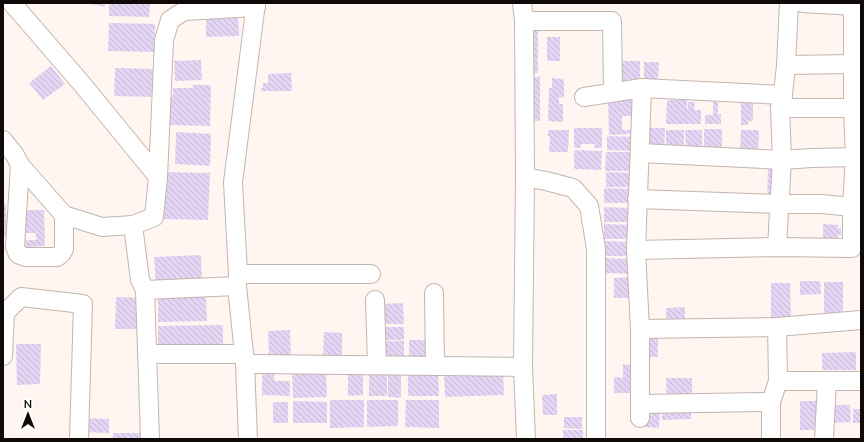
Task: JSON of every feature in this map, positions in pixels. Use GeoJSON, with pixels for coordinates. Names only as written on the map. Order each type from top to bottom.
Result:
{"type":"FeatureCollection","features":[{"type":"Feature","properties":{"kind":"street"},"geometry":{"type":"LineString","coordinates":[[12,3],[82,84],[158,177]]}},
{"type":"Feature","properties":{"kind":"street"},"geometry":{"type":"LineString","coordinates":[[522,3],[524,21],[525,177],[523,367],[526,439]]}},
{"type":"Feature","properties":{"kind":"street"},"geometry":{"type":"LineString","coordinates":[[776,247],[782,160],[782,102],[786,65],[789,3]]}},
{"type":"Feature","properties":{"kind":"street"},"geometry":{"type":"LineString","coordinates":[[636,250],[776,247],[857,249],[852,207],[855,157],[853,108],[854,4],[803,3]]}},
{"type":"Feature","properties":{"kind":"street"},"geometry":{"type":"LineString","coordinates":[[3,140],[13,158],[64,215],[102,227],[133,225],[154,216],[158,177],[164,40],[170,20],[184,11],[256,5],[233,182],[237,280],[245,359],[248,439]]}},
{"type":"Feature","properties":{"kind":"street"},"geometry":{"type":"LineString","coordinates":[[524,21],[612,21],[613,92]]}},
{"type":"Feature","properties":{"kind":"street"},"geometry":{"type":"LineString","coordinates":[[786,65],[854,64]]}},
{"type":"Feature","properties":{"kind":"street"},"geometry":{"type":"LineString","coordinates":[[584,97],[642,88],[853,108]]}},
{"type":"Feature","properties":{"kind":"street"},"geometry":{"type":"LineString","coordinates":[[642,88],[636,250],[640,329],[640,411],[772,402]]}},
{"type":"Feature","properties":{"kind":"street"},"geometry":{"type":"LineString","coordinates":[[640,153],[782,160],[855,157]]}},
{"type":"Feature","properties":{"kind":"street"},"geometry":{"type":"LineString","coordinates":[[13,158],[15,247],[18,254],[25,257],[57,257],[61,254],[64,249],[64,215]]}},
{"type":"Feature","properties":{"kind":"street"},"geometry":{"type":"LineString","coordinates":[[525,177],[573,188],[589,206],[596,249],[596,439]]}},
{"type":"Feature","properties":{"kind":"street"},"geometry":{"type":"LineString","coordinates":[[637,199],[822,204],[852,207]]}},
{"type":"Feature","properties":{"kind":"street"},"geometry":{"type":"LineString","coordinates":[[133,225],[140,280],[145,290],[150,439]]}},
{"type":"Feature","properties":{"kind":"street"},"geometry":{"type":"LineString","coordinates":[[145,290],[237,280],[371,274]]}},
{"type":"Feature","properties":{"kind":"street"},"geometry":{"type":"LineString","coordinates":[[434,293],[435,366]]}},
{"type":"Feature","properties":{"kind":"street"},"geometry":{"type":"LineString","coordinates":[[3,356],[5,312],[21,297],[83,304],[79,439]]}},
{"type":"Feature","properties":{"kind":"street"},"geometry":{"type":"LineString","coordinates":[[375,300],[377,366]]}},
{"type":"Feature","properties":{"kind":"street"},"geometry":{"type":"LineString","coordinates":[[640,329],[777,327],[861,320]]}},
{"type":"Feature","properties":{"kind":"street"},"geometry":{"type":"LineString","coordinates":[[771,439],[772,402],[778,381],[777,327]]}},
{"type":"Feature","properties":{"kind":"street"},"geometry":{"type":"LineString","coordinates":[[147,354],[377,366],[523,367]]}},
{"type":"Feature","properties":{"kind":"street"},"geometry":{"type":"LineString","coordinates":[[778,381],[861,381]]}},
{"type":"Feature","properties":{"kind":"street"},"geometry":{"type":"LineString","coordinates":[[824,439],[827,381]]}},
{"type":"Feature","properties":{"kind":"building"},"geometry":{"type":"Polygon","coordinates":[[[87,3],[105,3],[105,7],[87,3]]]}},
{"type":"Feature","properties":{"kind":"building"},"geometry":{"type":"Polygon","coordinates":[[[109,3],[150,3],[149,17],[109,16],[109,3]]]}},
{"type":"Feature","properties":{"kind":"building"},"geometry":{"type":"Polygon","coordinates":[[[238,15],[239,36],[206,37],[206,16],[238,15]]]}},
{"type":"Feature","properties":{"kind":"building"},"geometry":{"type":"Polygon","coordinates":[[[109,23],[155,24],[154,52],[108,51],[109,23]]]}},
{"type":"Feature","properties":{"kind":"building"},"geometry":{"type":"Polygon","coordinates":[[[525,30],[538,30],[538,73],[525,73],[525,30]]]}},
{"type":"Feature","properties":{"kind":"building"},"geometry":{"type":"Polygon","coordinates":[[[547,37],[560,37],[560,61],[547,61],[547,37]]]}},
{"type":"Feature","properties":{"kind":"building"},"geometry":{"type":"Polygon","coordinates":[[[201,60],[202,80],[175,81],[174,61],[201,60]]]}},
{"type":"Feature","properties":{"kind":"building"},"geometry":{"type":"Polygon","coordinates":[[[621,61],[640,61],[640,85],[621,85],[621,61]]]}},
{"type":"Feature","properties":{"kind":"building"},"geometry":{"type":"Polygon","coordinates":[[[644,62],[659,62],[658,84],[644,84],[644,62]]]}},
{"type":"Feature","properties":{"kind":"building"},"geometry":{"type":"Polygon","coordinates":[[[51,66],[65,84],[43,100],[29,83],[51,66]]]}},
{"type":"Feature","properties":{"kind":"building"},"geometry":{"type":"Polygon","coordinates":[[[115,68],[157,69],[157,97],[114,96],[115,68]]]}},
{"type":"Feature","properties":{"kind":"building"},"geometry":{"type":"Polygon","coordinates":[[[291,73],[292,91],[261,91],[261,88],[263,88],[263,83],[268,83],[268,74],[291,73]]]}},
{"type":"Feature","properties":{"kind":"building"},"geometry":{"type":"Polygon","coordinates":[[[527,77],[540,77],[540,121],[526,121],[527,77]]]}},
{"type":"Feature","properties":{"kind":"building"},"geometry":{"type":"Polygon","coordinates":[[[552,78],[564,79],[564,98],[559,97],[559,104],[563,104],[563,122],[548,121],[549,88],[552,88],[552,78]]]}},
{"type":"Feature","properties":{"kind":"building"},"geometry":{"type":"Polygon","coordinates":[[[193,85],[211,85],[210,126],[168,125],[169,96],[173,96],[173,88],[193,88],[193,85]]]}},
{"type":"Feature","properties":{"kind":"building"},"geometry":{"type":"Polygon","coordinates":[[[634,98],[635,116],[622,116],[622,130],[633,130],[633,134],[609,135],[608,99],[634,98]]]}},
{"type":"Feature","properties":{"kind":"building"},"geometry":{"type":"Polygon","coordinates":[[[667,100],[687,100],[687,109],[688,102],[695,102],[694,110],[701,110],[701,124],[666,124],[667,100]]]}},
{"type":"Feature","properties":{"kind":"building"},"geometry":{"type":"Polygon","coordinates":[[[713,102],[718,102],[718,114],[721,114],[721,124],[705,124],[705,115],[713,115],[713,102]]]}},
{"type":"Feature","properties":{"kind":"building"},"geometry":{"type":"Polygon","coordinates":[[[741,102],[753,102],[753,121],[748,121],[748,125],[741,125],[741,102]]]}},
{"type":"Feature","properties":{"kind":"building"},"geometry":{"type":"Polygon","coordinates":[[[574,128],[602,128],[602,148],[594,148],[595,144],[581,144],[581,148],[574,148],[574,128]]]}},
{"type":"Feature","properties":{"kind":"building"},"geometry":{"type":"Polygon","coordinates":[[[644,128],[665,128],[664,152],[645,152],[644,128]]]}},
{"type":"Feature","properties":{"kind":"building"},"geometry":{"type":"Polygon","coordinates":[[[704,129],[722,129],[722,151],[704,151],[704,129]]]}},
{"type":"Feature","properties":{"kind":"building"},"geometry":{"type":"Polygon","coordinates":[[[548,130],[569,130],[568,152],[549,152],[550,136],[548,136],[548,130]]]}},
{"type":"Feature","properties":{"kind":"building"},"geometry":{"type":"Polygon","coordinates":[[[666,130],[684,130],[684,152],[666,151],[666,130]]]}},
{"type":"Feature","properties":{"kind":"building"},"geometry":{"type":"Polygon","coordinates":[[[685,130],[702,130],[702,151],[686,151],[685,130]]]}},
{"type":"Feature","properties":{"kind":"building"},"geometry":{"type":"Polygon","coordinates":[[[741,130],[759,130],[758,155],[740,154],[741,130]]]}},
{"type":"Feature","properties":{"kind":"building"},"geometry":{"type":"Polygon","coordinates":[[[176,132],[211,134],[210,166],[175,164],[176,132]]]}},
{"type":"Feature","properties":{"kind":"building"},"geometry":{"type":"Polygon","coordinates":[[[607,136],[635,137],[634,151],[607,150],[607,136]]]}},
{"type":"Feature","properties":{"kind":"building"},"geometry":{"type":"Polygon","coordinates":[[[574,150],[602,151],[601,170],[574,169],[574,150]]]}},
{"type":"Feature","properties":{"kind":"building"},"geometry":{"type":"Polygon","coordinates":[[[606,152],[633,152],[633,171],[605,171],[606,152]]]}},
{"type":"Feature","properties":{"kind":"building"},"geometry":{"type":"Polygon","coordinates":[[[768,166],[776,167],[773,201],[767,201],[768,166]]]}},
{"type":"Feature","properties":{"kind":"building"},"geometry":{"type":"Polygon","coordinates":[[[163,172],[210,173],[208,220],[162,219],[163,172]]]}},
{"type":"Feature","properties":{"kind":"building"},"geometry":{"type":"Polygon","coordinates":[[[606,172],[633,173],[633,187],[606,187],[606,172]]]}},
{"type":"Feature","properties":{"kind":"building"},"geometry":{"type":"Polygon","coordinates":[[[604,188],[631,189],[631,203],[604,203],[604,188]]]}},
{"type":"Feature","properties":{"kind":"building"},"geometry":{"type":"Polygon","coordinates":[[[3,204],[6,204],[7,236],[3,236],[3,204]]]}},
{"type":"Feature","properties":{"kind":"building"},"geometry":{"type":"Polygon","coordinates":[[[604,207],[631,208],[631,222],[604,222],[604,207]]]}},
{"type":"Feature","properties":{"kind":"building"},"geometry":{"type":"Polygon","coordinates":[[[24,210],[44,210],[45,246],[26,247],[26,240],[36,240],[36,233],[24,233],[24,210]]]}},
{"type":"Feature","properties":{"kind":"building"},"geometry":{"type":"Polygon","coordinates":[[[604,224],[631,225],[631,239],[604,239],[604,224]]]}},
{"type":"Feature","properties":{"kind":"building"},"geometry":{"type":"Polygon","coordinates":[[[823,224],[838,225],[838,228],[841,228],[841,235],[838,235],[838,239],[823,242],[823,224]]]}},
{"type":"Feature","properties":{"kind":"building"},"geometry":{"type":"Polygon","coordinates":[[[605,241],[632,242],[632,256],[605,256],[605,241]]]}},
{"type":"Feature","properties":{"kind":"building"},"geometry":{"type":"Polygon","coordinates":[[[201,255],[202,283],[156,285],[154,257],[201,255]]]}},
{"type":"Feature","properties":{"kind":"building"},"geometry":{"type":"Polygon","coordinates":[[[605,258],[632,259],[632,274],[604,273],[605,258]]]}},
{"type":"Feature","properties":{"kind":"building"},"geometry":{"type":"Polygon","coordinates":[[[634,277],[634,298],[614,298],[614,278],[634,277]]]}},
{"type":"Feature","properties":{"kind":"building"},"geometry":{"type":"Polygon","coordinates":[[[800,281],[820,281],[821,294],[800,295],[800,281]]]}},
{"type":"Feature","properties":{"kind":"building"},"geometry":{"type":"Polygon","coordinates":[[[824,282],[843,282],[843,316],[824,315],[824,282]]]}},
{"type":"Feature","properties":{"kind":"building"},"geometry":{"type":"Polygon","coordinates":[[[771,283],[790,283],[791,321],[771,322],[771,283]]]}},
{"type":"Feature","properties":{"kind":"building"},"geometry":{"type":"Polygon","coordinates":[[[206,296],[207,321],[158,322],[158,297],[206,296]]]}},
{"type":"Feature","properties":{"kind":"building"},"geometry":{"type":"Polygon","coordinates":[[[116,297],[142,298],[141,329],[115,329],[116,297]]]}},
{"type":"Feature","properties":{"kind":"building"},"geometry":{"type":"Polygon","coordinates":[[[403,303],[404,324],[384,324],[383,304],[403,303]]]}},
{"type":"Feature","properties":{"kind":"building"},"geometry":{"type":"Polygon","coordinates":[[[685,307],[685,322],[666,322],[666,308],[685,307]]]}},
{"type":"Feature","properties":{"kind":"building"},"geometry":{"type":"Polygon","coordinates":[[[223,325],[223,350],[158,351],[158,326],[223,325]]]}},
{"type":"Feature","properties":{"kind":"building"},"geometry":{"type":"Polygon","coordinates":[[[385,327],[404,327],[404,340],[385,340],[385,327]]]}},
{"type":"Feature","properties":{"kind":"building"},"geometry":{"type":"Polygon","coordinates":[[[290,330],[291,356],[269,357],[268,331],[290,330]]]}},
{"type":"Feature","properties":{"kind":"building"},"geometry":{"type":"Polygon","coordinates":[[[658,330],[658,357],[645,357],[644,331],[658,330]]]}},
{"type":"Feature","properties":{"kind":"building"},"geometry":{"type":"Polygon","coordinates":[[[324,332],[342,333],[342,357],[323,356],[324,332]]]}},
{"type":"Feature","properties":{"kind":"building"},"geometry":{"type":"Polygon","coordinates":[[[409,340],[434,340],[434,357],[409,357],[409,340]]]}},
{"type":"Feature","properties":{"kind":"building"},"geometry":{"type":"Polygon","coordinates":[[[383,341],[404,341],[404,357],[383,357],[383,341]]]}},
{"type":"Feature","properties":{"kind":"building"},"geometry":{"type":"Polygon","coordinates":[[[16,344],[41,344],[40,384],[17,385],[16,344]]]}},
{"type":"Feature","properties":{"kind":"building"},"geometry":{"type":"Polygon","coordinates":[[[856,352],[856,370],[822,370],[822,353],[856,352]]]}},
{"type":"Feature","properties":{"kind":"building"},"geometry":{"type":"Polygon","coordinates":[[[623,364],[632,365],[631,393],[614,393],[614,377],[623,378],[623,364]]]}},
{"type":"Feature","properties":{"kind":"building"},"geometry":{"type":"Polygon","coordinates":[[[262,371],[274,371],[274,381],[290,381],[290,396],[262,395],[262,371]]]}},
{"type":"Feature","properties":{"kind":"building"},"geometry":{"type":"Polygon","coordinates":[[[326,371],[327,397],[293,398],[292,372],[326,371]]]}},
{"type":"Feature","properties":{"kind":"building"},"geometry":{"type":"Polygon","coordinates":[[[438,371],[439,396],[408,396],[408,372],[438,371]]]}},
{"type":"Feature","properties":{"kind":"building"},"geometry":{"type":"Polygon","coordinates":[[[348,372],[363,372],[363,395],[348,396],[348,372]]]}},
{"type":"Feature","properties":{"kind":"building"},"geometry":{"type":"Polygon","coordinates":[[[369,372],[387,372],[387,396],[369,396],[369,372]]]}},
{"type":"Feature","properties":{"kind":"building"},"geometry":{"type":"Polygon","coordinates":[[[503,372],[504,395],[445,397],[444,373],[503,372]]]}},
{"type":"Feature","properties":{"kind":"building"},"geometry":{"type":"Polygon","coordinates":[[[388,373],[401,373],[401,398],[388,397],[388,373]]]}},
{"type":"Feature","properties":{"kind":"building"},"geometry":{"type":"Polygon","coordinates":[[[666,378],[692,378],[692,398],[667,402],[666,378]]]}},
{"type":"Feature","properties":{"kind":"building"},"geometry":{"type":"Polygon","coordinates":[[[557,394],[557,415],[543,415],[542,395],[557,394]]]}},
{"type":"Feature","properties":{"kind":"building"},"geometry":{"type":"Polygon","coordinates":[[[330,400],[364,400],[364,427],[330,428],[330,400]]]}},
{"type":"Feature","properties":{"kind":"building"},"geometry":{"type":"Polygon","coordinates":[[[367,400],[398,400],[398,426],[367,427],[367,400]]]}},
{"type":"Feature","properties":{"kind":"building"},"geometry":{"type":"Polygon","coordinates":[[[406,400],[439,400],[439,428],[405,427],[406,400]]]}},
{"type":"Feature","properties":{"kind":"building"},"geometry":{"type":"Polygon","coordinates":[[[293,401],[327,402],[327,423],[293,423],[293,401]]]}},
{"type":"Feature","properties":{"kind":"building"},"geometry":{"type":"Polygon","coordinates":[[[800,401],[819,401],[819,430],[800,430],[800,401]]]}},
{"type":"Feature","properties":{"kind":"building"},"geometry":{"type":"Polygon","coordinates":[[[273,402],[288,402],[288,423],[273,423],[273,402]]]}},
{"type":"Feature","properties":{"kind":"building"},"geometry":{"type":"Polygon","coordinates":[[[830,405],[850,405],[851,422],[831,423],[830,405]]]}},
{"type":"Feature","properties":{"kind":"building"},"geometry":{"type":"Polygon","coordinates":[[[643,406],[651,406],[651,413],[660,413],[659,428],[643,427],[643,406]]]}},
{"type":"Feature","properties":{"kind":"building"},"geometry":{"type":"Polygon","coordinates":[[[691,406],[691,419],[662,420],[662,407],[691,406]]]}},
{"type":"Feature","properties":{"kind":"building"},"geometry":{"type":"Polygon","coordinates":[[[853,409],[861,409],[861,423],[853,423],[853,409]]]}},
{"type":"Feature","properties":{"kind":"building"},"geometry":{"type":"Polygon","coordinates":[[[564,417],[582,417],[582,429],[564,428],[564,417]]]}},
{"type":"Feature","properties":{"kind":"building"},"geometry":{"type":"Polygon","coordinates":[[[83,418],[109,419],[109,433],[83,432],[83,418]]]}},
{"type":"Feature","properties":{"kind":"building"},"geometry":{"type":"Polygon","coordinates":[[[563,430],[583,430],[583,439],[563,439],[563,430]]]}},
{"type":"Feature","properties":{"kind":"building"},"geometry":{"type":"Polygon","coordinates":[[[113,433],[141,433],[141,439],[113,439],[113,433]]]}}]}
